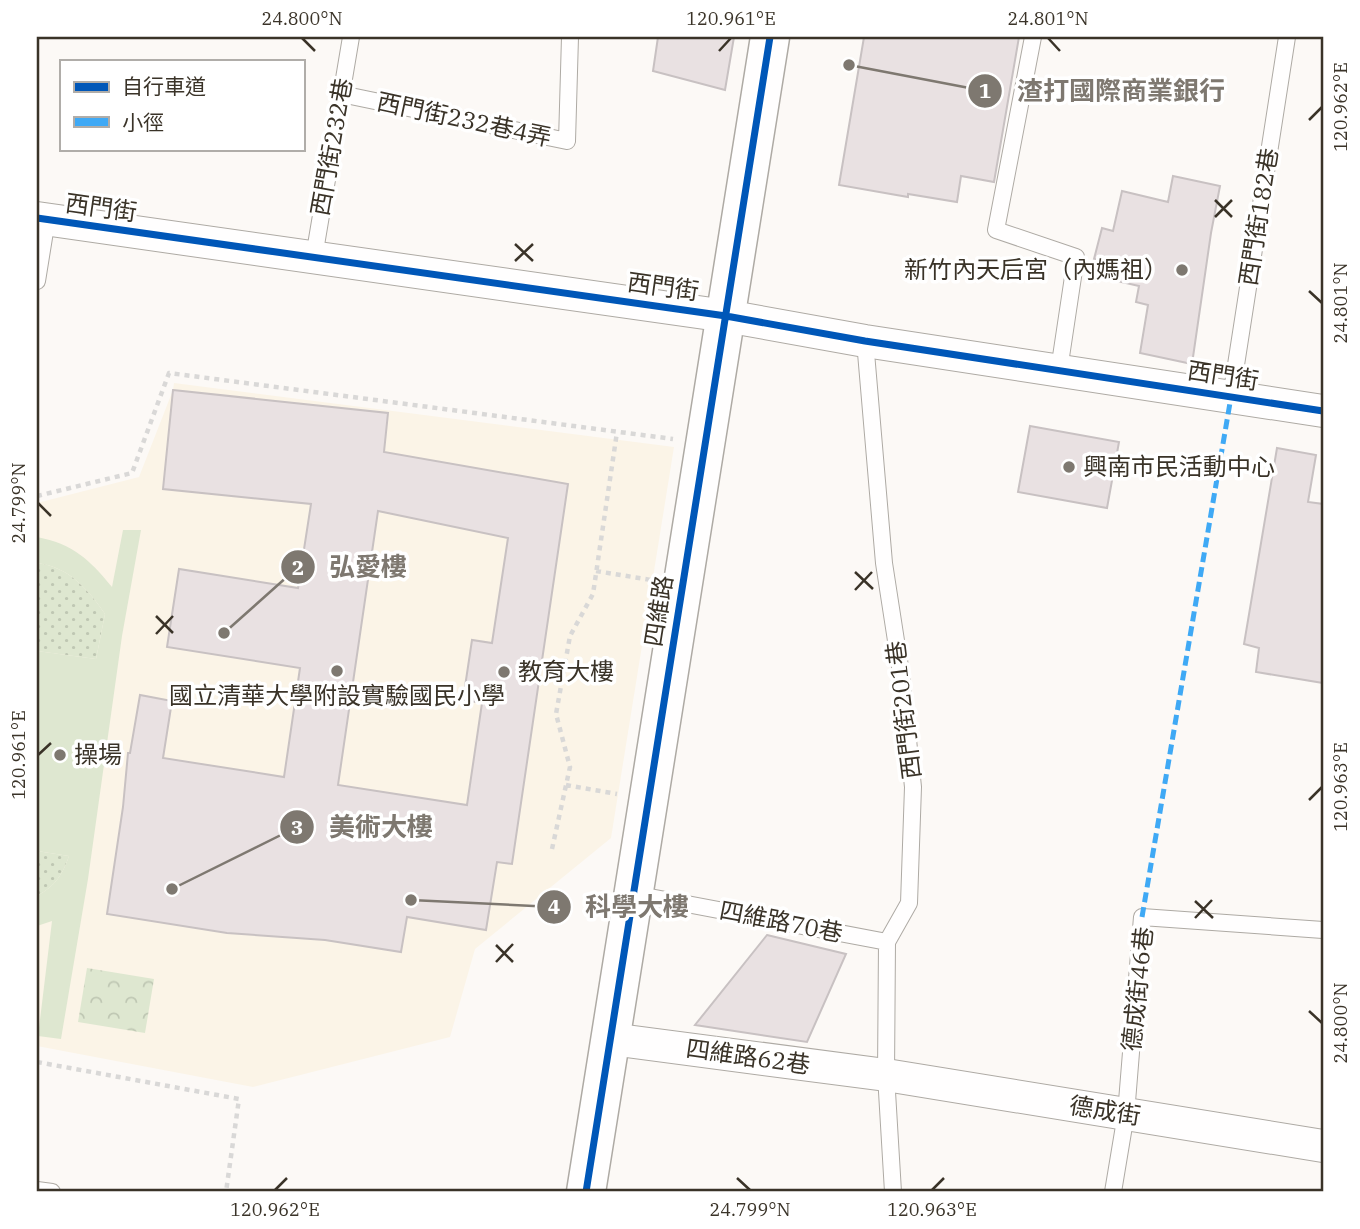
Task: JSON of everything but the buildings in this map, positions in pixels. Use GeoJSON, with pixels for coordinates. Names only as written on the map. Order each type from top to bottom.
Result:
{"type":"FeatureCollection","features":[{"type":"Feature","properties":{"kind":"street","name":"四維路"},"geometry":{"type":"LineString","coordinates":[[586,1192],[771,37]]}},
{"type":"Feature","properties":{"kind":"street","name":"西門街"},"geometry":{"type":"LineString","coordinates":[[42,219],[726,316],[865,341],[1323,411]]}},
{"type":"Feature","properties":{"kind":"street","name":"四維路62巷"},"geometry":{"type":"LineString","coordinates":[[611,1038],[886,1075]]}},
{"type":"Feature","properties":{"kind":"street","name":"德成街"},"geometry":{"type":"LineString","coordinates":[[886,1075],[1323,1146]]}},
{"type":"Feature","properties":{"kind":"lane","name":"西門街232巷"},"geometry":{"type":"LineString","coordinates":[[314,257],[351,37]]}},
{"type":"Feature","properties":{"kind":"lane","name":"西門街232巷4弄"},"geometry":{"type":"LineString","coordinates":[[341,94],[567,141],[570,37]]}},
{"type":"Feature","properties":{"kind":"lane"},"geometry":{"type":"LineString","coordinates":[[1033,37],[996,230],[1076,257],[1059,370]]}},
{"type":"Feature","properties":{"kind":"lane","name":"西門街182巷"},"geometry":{"type":"LineString","coordinates":[[1230,397],[1287,37]]}},
{"type":"Feature","properties":{"kind":"lane"},"geometry":{"type":"LineString","coordinates":[[37,281],[42,219]]}},
{"type":"Feature","properties":{"kind":"lane","name":"西門街201巷"},"geometry":{"type":"LineString","coordinates":[[865,341],[884,563],[901,673],[913,787],[909,902],[887,942],[886,1075],[893,1192]]}},
{"type":"Feature","properties":{"kind":"lane","name":"四維路70巷"},"geometry":{"type":"LineString","coordinates":[[634,894],[887,942]]}},
{"type":"Feature","properties":{"kind":"lane","name":"德成街46巷"},"geometry":{"type":"LineString","coordinates":[[1126,1114],[1142,917],[1323,930]]}},
{"type":"Feature","properties":{"kind":"lane"},"geometry":{"type":"LineString","coordinates":[[1113,1192],[1126,1114]]}},
{"type":"Feature","properties":{"kind":"lane"},"geometry":{"type":"LineString","coordinates":[[37,1190],[52,1192]]}},
{"type":"Feature","properties":{"kind":"path"},"geometry":{"type":"LineString","coordinates":[[37,496],[132,473],[169,373],[705,444]]}},
{"type":"Feature","properties":{"kind":"path"},"geometry":{"type":"LineString","coordinates":[[552,849],[570,767],[556,714],[570,636],[593,594],[617,432]]}},
{"type":"Feature","properties":{"kind":"path"},"geometry":{"type":"LineString","coordinates":[[596,571],[683,584]]}},
{"type":"Feature","properties":{"kind":"path"},"geometry":{"type":"LineString","coordinates":[[566,785],[649,799]]}},
{"type":"Feature","properties":{"kind":"path"},"geometry":{"type":"LineString","coordinates":[[37,1062],[239,1099],[226,1192]]}},
{"type":"Feature","properties":{"kind":"shaded area","name":"國立清華大學附設實驗國民小學"},"geometry":{"type":"Polygon","coordinates":[[[174,383],[674,447],[611,838],[475,949],[450,1037],[253,1087],[37,1046],[37,503],[139,477],[174,383]]]}},
{"type":"Feature","properties":{"kind":"green space"},"geometry":{"type":"Polygon","coordinates":[[[123,530],[141,530],[122,636],[88,879],[61,1039],[38,1036],[52,921],[37,926],[37,896],[57,880],[69,856],[37,851],[37,651],[96,659],[105,614],[92,596],[68,574],[37,563],[37,537],[61,544],[79,554],[96,568],[112,587],[123,530]]]}},
{"type":"Feature","properties":{"kind":"green space"},"geometry":{"type":"Polygon","coordinates":[[[37,563],[68,574],[92,596],[105,614],[96,659],[37,651],[37,563]]]}},
{"type":"Feature","properties":{"kind":"green space"},"geometry":{"type":"Polygon","coordinates":[[[37,851],[69,856],[57,880],[37,896],[37,851]]]}},
{"type":"Feature","properties":{"kind":"green space"},"geometry":{"type":"Polygon","coordinates":[[[87,968],[154,979],[145,1033],[78,1022],[87,968]]]}},
{"type":"Feature","properties":{"kind":"marked path"},"geometry":{"type":"LineString","coordinates":[[1142,917],[1231,397]]}},
{"type":"Feature","properties":{"kind":"cycle path"},"geometry":{"type":"LineString","coordinates":[[586,1192],[770,37]]}},
{"type":"Feature","properties":{"kind":"cycle path"},"geometry":{"type":"LineString","coordinates":[[37,218],[726,316],[865,341],[1323,411]]}},
{"type":"Feature","properties":{"kind":"place","name":"渣打國際商業銀行"},"geometry":{"type":"Point","coordinates":[849,65]}},
{"type":"Feature","properties":{"kind":"place","name":"新竹內天后宮（內媽祖）"},"geometry":{"type":"Point","coordinates":[1182,270]}},
{"type":"Feature","properties":{"kind":"place","name":"興南市民活動中心"},"geometry":{"type":"Point","coordinates":[1069,467]}},
{"type":"Feature","properties":{"kind":"place","name":"弘愛樓"},"geometry":{"type":"Point","coordinates":[224,633]}},
{"type":"Feature","properties":{"kind":"place","name":"國立清華大學附設實驗國民小學"},"geometry":{"type":"Point","coordinates":[337,671]}},
{"type":"Feature","properties":{"kind":"place","name":"教育大樓"},"geometry":{"type":"Point","coordinates":[504,672]}},
{"type":"Feature","properties":{"kind":"place","name":"操場"},"geometry":{"type":"Point","coordinates":[60,755]}},
{"type":"Feature","properties":{"kind":"place","name":"美術大樓"},"geometry":{"type":"Point","coordinates":[172,889]}},
{"type":"Feature","properties":{"kind":"place","name":"科學大樓"},"geometry":{"type":"Point","coordinates":[411,900]}}]}
